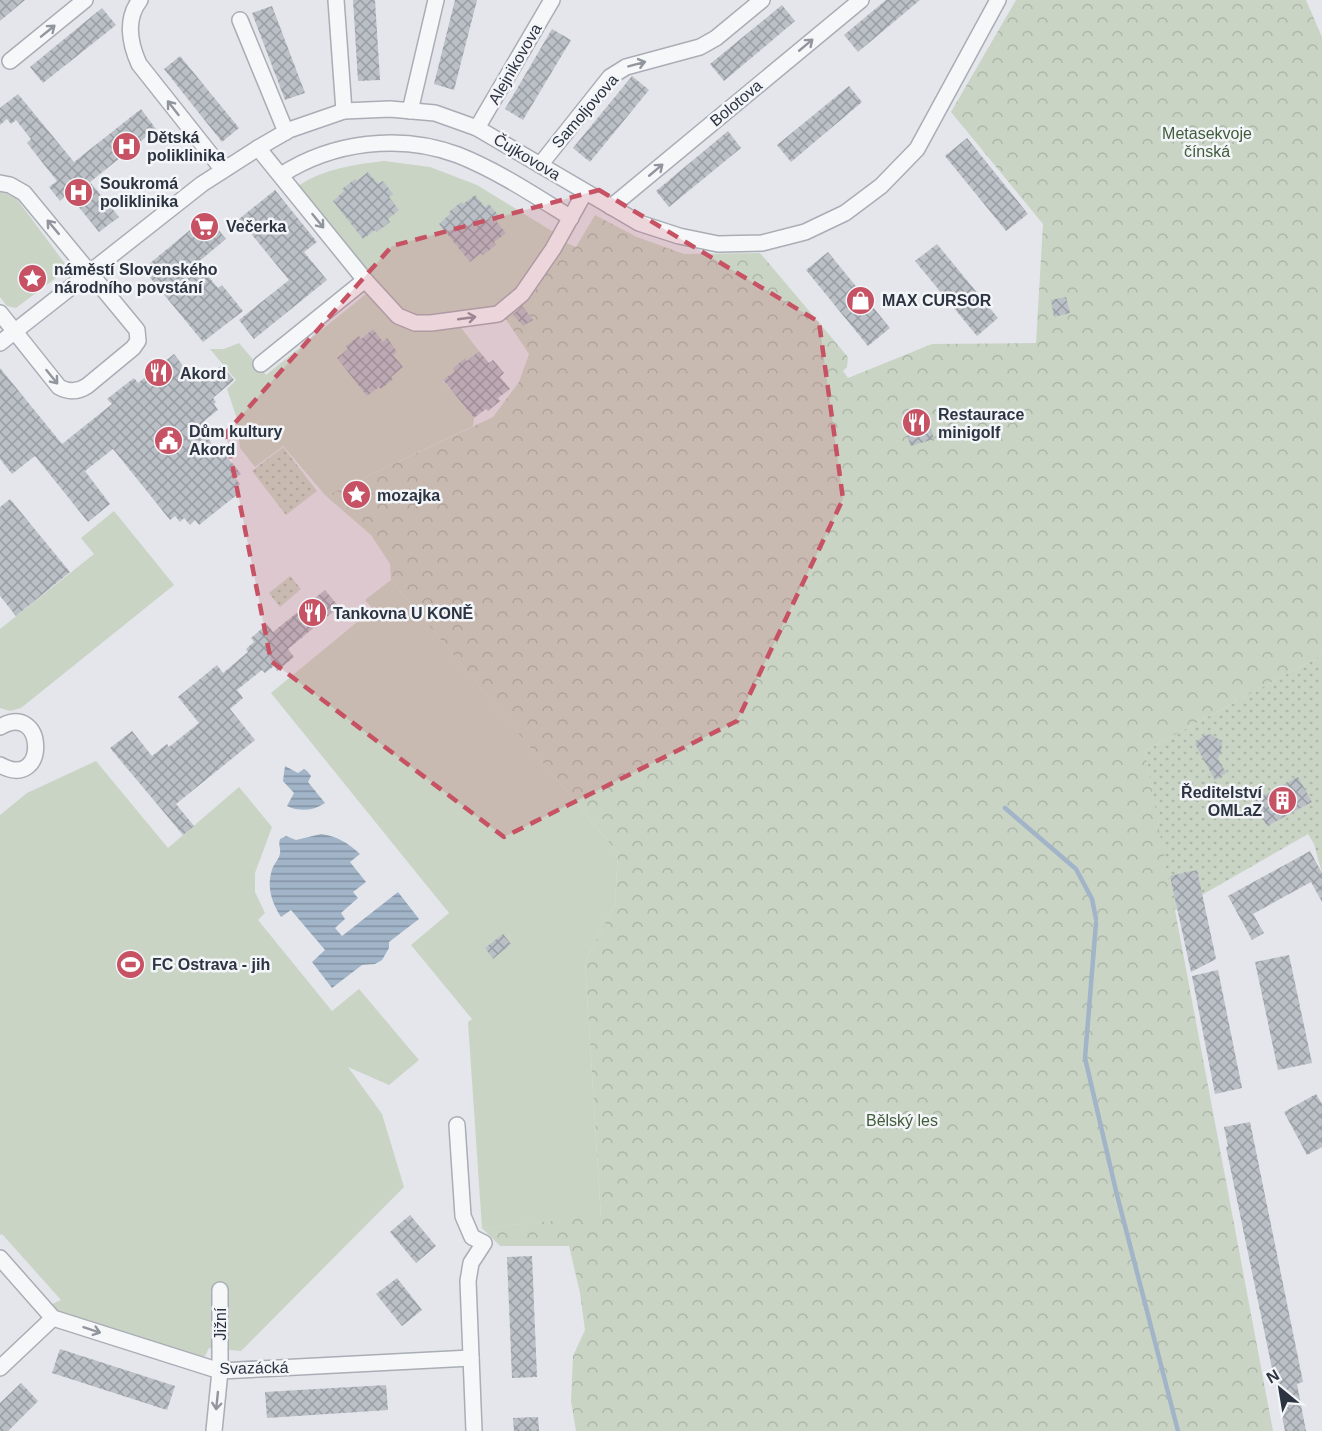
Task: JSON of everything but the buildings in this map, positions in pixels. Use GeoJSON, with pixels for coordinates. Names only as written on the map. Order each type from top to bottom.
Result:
{"type":"FeatureCollection","features":[{"type":"Feature","properties":{"kind":"street"},"geometry":{"type":"LineString","coordinates":[[10,61],[86,0]]}},
{"type":"Feature","properties":{"kind":"street"},"geometry":{"type":"LineString","coordinates":[[140,0],[134,7],[130,29],[132,50],[139,64],[223,170]]}},
{"type":"Feature","properties":{"kind":"street"},"geometry":{"type":"LineString","coordinates":[[336,0],[344,111]]}},
{"type":"Feature","properties":{"kind":"street"},"geometry":{"type":"LineString","coordinates":[[410,111],[436,0]]}},
{"type":"Feature","properties":{"kind":"street","name":"Alejnikovova"},"geometry":{"type":"LineString","coordinates":[[477,128],[552,0]]}},
{"type":"Feature","properties":{"kind":"street","name":"Samoljovova"},"geometry":{"type":"LineString","coordinates":[[540,165],[610,77],[626,67],[700,47],[716,38],[762,0]]}},
{"type":"Feature","properties":{"kind":"street","name":"Bolotova"},"geometry":{"type":"LineString","coordinates":[[610,207],[861,0]]}},
{"type":"Feature","properties":{"kind":"street","name":"Čujkovova"},"geometry":{"type":"LineString","coordinates":[[0,343],[202,184],[286,132],[344,111],[390,109],[435,113],[477,128],[639,223],[679,236],[718,244],[762,243],[805,232],[845,213],[881,186],[917,149],[998,0]]}},
{"type":"Feature","properties":{"kind":"street"},"geometry":{"type":"LineString","coordinates":[[240,20],[286,132]]}},
{"type":"Feature","properties":{"kind":"street"},"geometry":{"type":"LineString","coordinates":[[281,176],[296,166],[336,150],[367,143],[412,144],[456,154],[496,173],[571,218]]}},
{"type":"Feature","properties":{"kind":"street"},"geometry":{"type":"LineString","coordinates":[[258,148],[365,280],[398,316],[416,323],[498,314],[522,294],[553,249],[585,192]]}},
{"type":"Feature","properties":{"kind":"street"},"geometry":{"type":"LineString","coordinates":[[0,183],[10,185],[24,193],[91,272],[137,330],[139,337],[133,348],[87,386],[73,391],[59,387],[0,313]]}},
{"type":"Feature","properties":{"kind":"street"},"geometry":{"type":"LineString","coordinates":[[261,364],[365,280]]}},
{"type":"Feature","properties":{"kind":"street"},"geometry":{"type":"LineString","coordinates":[[0,727],[10,723],[22,724],[32,731],[37,741],[36,753],[30,763],[18,769],[4,771]]}},
{"type":"Feature","properties":{"kind":"street"},"geometry":{"type":"LineString","coordinates":[[457,1125],[463,1216],[472,1237],[484,1243],[471,1263],[468,1281],[474,1431]]}},
{"type":"Feature","properties":{"kind":"street"},"geometry":{"type":"LineString","coordinates":[[0,1258],[53,1318],[0,1368]]}},
{"type":"Feature","properties":{"kind":"street","name":"Jižní"},"geometry":{"type":"LineString","coordinates":[[214,1431],[220,1371],[220,1290]]}},
{"type":"Feature","properties":{"kind":"street","name":"Svazácká"},"geometry":{"type":"LineString","coordinates":[[53,1318],[220,1371],[471,1358]]}},
{"type":"Feature","properties":{"kind":"highlighted area"},"geometry":{"type":"Polygon","coordinates":[[[599,190],[819,322],[843,499],[737,721],[504,837],[271,661],[226,433],[392,246],[599,190]]]}},
{"type":"Feature","properties":{"kind":"green space","name":"Bělský les"},"geometry":{"type":"Polygon","coordinates":[[[1016,0],[1306,0],[1322,37],[1322,655],[1145,751],[1273,1431],[576,1431],[571,1401],[573,1356],[585,1330],[580,1293],[569,1246],[500,1246],[482,1228],[601,1216],[585,962],[615,904],[618,853],[391,580],[390,564],[371,535],[326,496],[493,417],[519,382],[529,354],[503,315],[562,241],[576,247],[595,215],[637,237],[684,254],[760,253],[848,357],[847,367],[843,371],[848,378],[932,344],[1036,343],[1043,224],[951,112],[1016,0]]]}},
{"type":"Feature","properties":{"kind":"green space"},"geometry":{"type":"Polygon","coordinates":[[[384,161],[430,167],[477,185],[560,236],[498,314],[455,320],[479,351],[467,361],[465,358],[453,368],[455,371],[443,381],[474,418],[473,426],[326,496],[283,446],[255,467],[240,448],[236,416],[227,389],[236,380],[210,349],[224,349],[239,343],[266,375],[372,289],[293,190],[325,173],[348,166],[384,161]]]}},
{"type":"Feature","properties":{"kind":"green space"},"geometry":{"type":"Polygon","coordinates":[[[0,191],[16,198],[66,265],[65,271],[16,308],[7,306],[0,297],[0,191]]]}},
{"type":"Feature","properties":{"kind":"green space"},"geometry":{"type":"Polygon","coordinates":[[[283,447],[317,491],[286,515],[252,471],[283,447]]]}},
{"type":"Feature","properties":{"kind":"green space"},"geometry":{"type":"Polygon","coordinates":[[[114,511],[174,585],[21,708],[10,711],[0,708],[0,629],[94,554],[81,538],[114,511]]]}},
{"type":"Feature","properties":{"kind":"green space"},"geometry":{"type":"Polygon","coordinates":[[[290,576],[301,589],[280,607],[269,593],[290,576]]]}},
{"type":"Feature","properties":{"kind":"green space"},"geometry":{"type":"Polygon","coordinates":[[[391,580],[618,853],[615,904],[585,962],[601,1217],[482,1228],[468,1022],[472,1019],[411,945],[449,913],[271,693],[373,609],[365,600],[391,580]]]}},
{"type":"Feature","properties":{"kind":"green space"},"geometry":{"type":"Polygon","coordinates":[[[1322,655],[1322,873],[1314,844],[1308,834],[1174,911],[1145,751],[1322,655]]]}},
{"type":"Feature","properties":{"kind":"green space","name":"FC Ostrava - jih"},"geometry":{"type":"Polygon","coordinates":[[[96,761],[168,848],[239,787],[272,827],[255,873],[255,892],[265,913],[258,920],[332,1011],[359,989],[419,1060],[389,1085],[348,1067],[382,1114],[404,1187],[241,1351],[209,1348],[205,1356],[200,1358],[63,1315],[50,1305],[61,1300],[2,1234],[0,1235],[0,815],[27,793],[96,761]]]}},
{"type":"Feature","properties":{"kind":"water"},"geometry":{"type":"Polygon","coordinates":[[[285,766],[298,773],[304,769],[307,771],[311,776],[308,782],[325,803],[306,810],[287,806],[294,793],[283,781],[285,766]]]}},
{"type":"Feature","properties":{"kind":"water"},"geometry":{"type":"Polygon","coordinates":[[[321,834],[342,841],[360,854],[350,862],[366,882],[353,892],[358,898],[341,913],[345,919],[335,928],[342,936],[398,892],[419,919],[389,942],[389,948],[382,960],[375,964],[362,965],[332,988],[312,962],[325,950],[291,910],[281,917],[272,899],[270,887],[273,867],[280,855],[280,839],[286,836],[296,840],[321,834]]]}},
{"type":"Feature","properties":{"kind":"waterway"},"geometry":{"type":"LineString","coordinates":[[1005,808],[1076,869],[1092,899],[1096,919]]}},
{"type":"Feature","properties":{"kind":"waterway"},"geometry":{"type":"LineString","coordinates":[[1096,923],[1085,1058],[1116,1191],[1178,1431]]}},
{"type":"Feature","properties":{"kind":"place","name":"Dětská poliklinika"},"geometry":{"type":"Point","coordinates":[126,146]}},
{"type":"Feature","properties":{"kind":"place","name":"Soukromá poliklinika"},"geometry":{"type":"Point","coordinates":[79,192]}},
{"type":"Feature","properties":{"kind":"place","name":"Večerka"},"geometry":{"type":"Point","coordinates":[205,226]}},
{"type":"Feature","properties":{"kind":"place","name":"náměstí Slovenského národního povstání"},"geometry":{"type":"Point","coordinates":[33,278]}},
{"type":"Feature","properties":{"kind":"place","name":"MAX CURSOR"},"geometry":{"type":"Point","coordinates":[861,300]}},
{"type":"Feature","properties":{"kind":"place","name":"Akord"},"geometry":{"type":"Point","coordinates":[159,373]}},
{"type":"Feature","properties":{"kind":"place","name":"Restaurace minigolf"},"geometry":{"type":"Point","coordinates":[917,423]}},
{"type":"Feature","properties":{"kind":"place","name":"Dům kultury Akord"},"geometry":{"type":"Point","coordinates":[168,440]}},
{"type":"Feature","properties":{"kind":"place","name":"mozajka"},"geometry":{"type":"Point","coordinates":[356,495]}},
{"type":"Feature","properties":{"kind":"place","name":"Tankovna U KONĚ"},"geometry":{"type":"Point","coordinates":[312,613]}},
{"type":"Feature","properties":{"kind":"place","name":"Ředitelství OMLaZ"},"geometry":{"type":"Point","coordinates":[1283,801]}},
{"type":"Feature","properties":{"kind":"place","name":"FC Ostrava - jih"},"geometry":{"type":"Point","coordinates":[131,964]}},
{"type":"Feature","properties":{"kind":"park label","name":"Metasekvoje čínská"},"geometry":{"type":"Point","coordinates":[1207,142]}}]}
